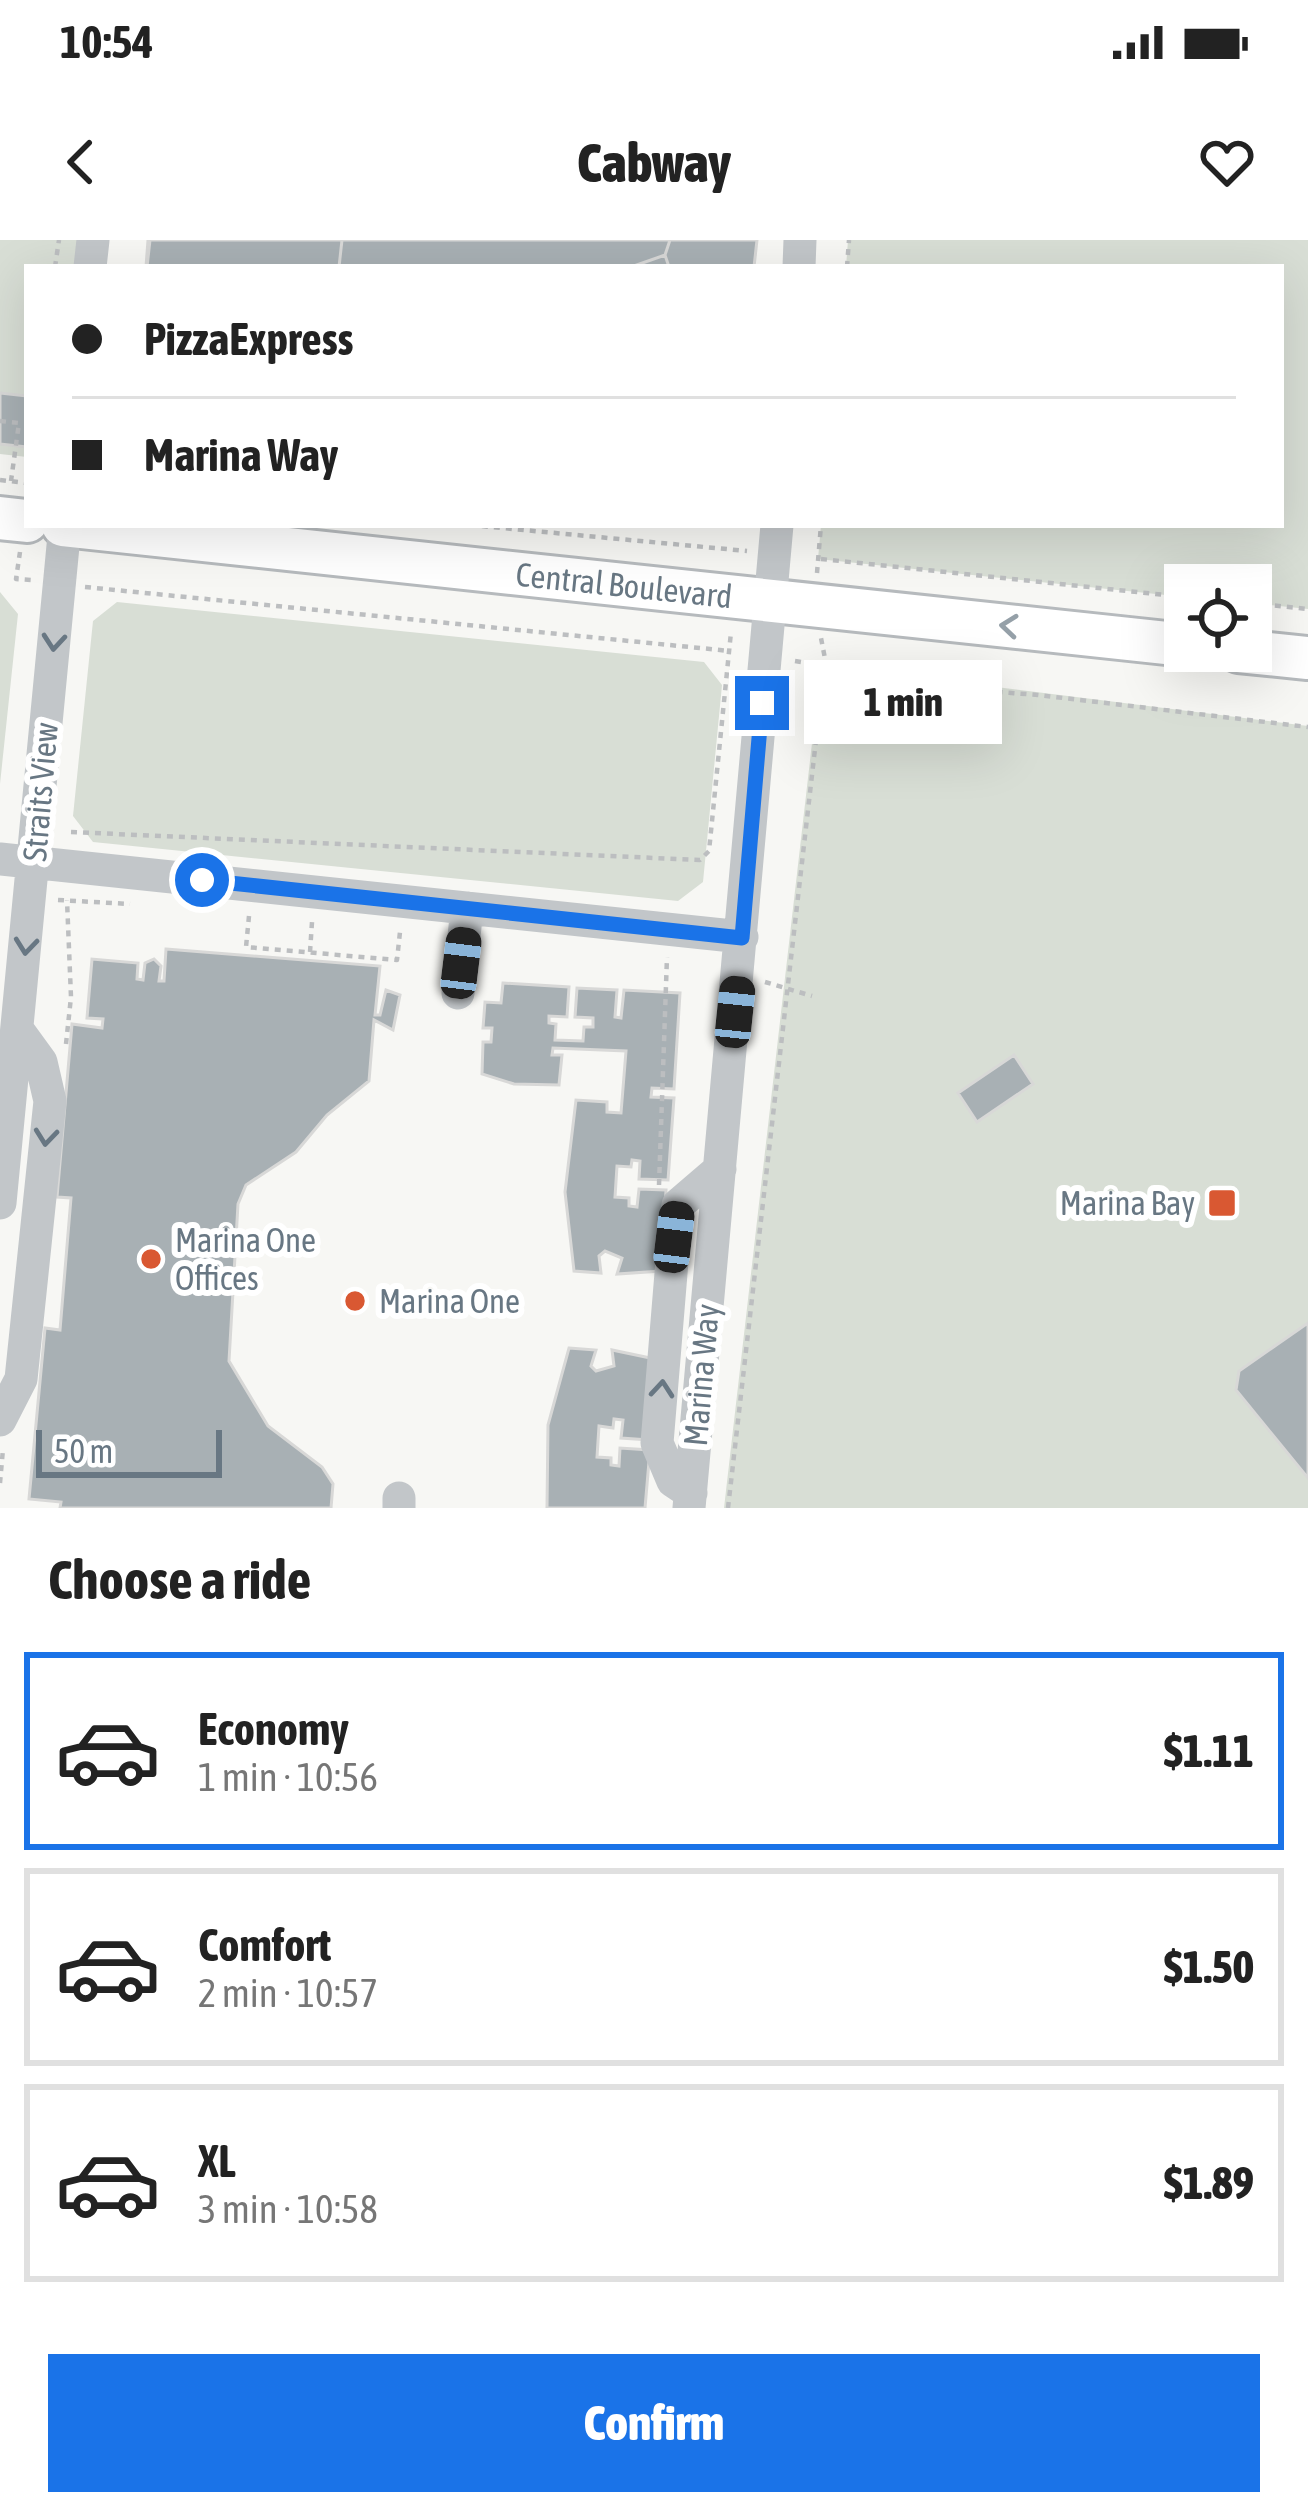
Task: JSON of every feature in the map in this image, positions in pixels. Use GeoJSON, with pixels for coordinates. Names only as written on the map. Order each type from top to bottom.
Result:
{"type":"FeatureCollection","features":[{"type":"Feature","properties":{"kind":"main road","name":"Central Boulevard"},"geometry":{"type":"LineString","coordinates":[[92,528],[1164,643]]}},
{"type":"Feature","properties":{"kind":"main road"},"geometry":{"type":"LineString","coordinates":[[1272,654],[1308,658]]}},
{"type":"Feature","properties":{"kind":"street","name":"Straits View"},"geometry":{"type":"LineString","coordinates":[[0,1203],[17,1029],[17,861],[64,528]]}},
{"type":"Feature","properties":{"kind":"street","name":"Marina Way"},"geometry":{"type":"LineString","coordinates":[[690,1501],[777,528]]}},
{"type":"Feature","properties":{"kind":"street"},"geometry":{"type":"LineString","coordinates":[[17,861],[742,938]]}},
{"type":"Feature","properties":{"kind":"street"},"geometry":{"type":"LineString","coordinates":[[458,993],[467,908]]}},
{"type":"Feature","properties":{"kind":"street"},"geometry":{"type":"LineString","coordinates":[[0,1420],[21,1379],[50,1101],[40,1062],[17,1029]]}},
{"type":"Feature","properties":{"kind":"path"},"geometry":{"type":"LineString","coordinates":[[0,421],[19,423],[6,500]]}},
{"type":"Feature","properties":{"kind":"path"},"geometry":{"type":"LineString","coordinates":[[0,480],[6,500]]}},
{"type":"Feature","properties":{"kind":"path"},"geometry":{"type":"LineString","coordinates":[[502,528],[747,551]]}},
{"type":"Feature","properties":{"kind":"path"},"geometry":{"type":"LineString","coordinates":[[821,528],[818,559],[1164,595]]}},
{"type":"Feature","properties":{"kind":"path"},"geometry":{"type":"LineString","coordinates":[[16,579],[728,651],[821,665],[829,679]]}},
{"type":"Feature","properties":{"kind":"path"},"geometry":{"type":"LineString","coordinates":[[1272,605],[1308,609]]}},
{"type":"Feature","properties":{"kind":"path"},"geometry":{"type":"LineString","coordinates":[[70,832],[700,860],[709,850],[728,651]]}},
{"type":"Feature","properties":{"kind":"path"},"geometry":{"type":"LineString","coordinates":[[728,1508],[823,679],[1038,695],[1308,728]]}},
{"type":"Feature","properties":{"kind":"path"},"geometry":{"type":"LineString","coordinates":[[250,912],[246,947],[397,960],[400,926]]}},
{"type":"Feature","properties":{"kind":"path"},"geometry":{"type":"LineString","coordinates":[[310,952],[312,918]]}},
{"type":"Feature","properties":{"kind":"path"},"geometry":{"type":"LineString","coordinates":[[658,1202],[667,952]]}},
{"type":"Feature","properties":{"kind":"shaded area"},"geometry":{"type":"Polygon","coordinates":[[[0,240],[82,240],[80,264],[24,264],[24,457],[0,454],[0,240]]]}},
{"type":"Feature","properties":{"kind":"shaded area"},"geometry":{"type":"Polygon","coordinates":[[[848,240],[1308,240],[1308,609],[1272,605],[1272,564],[1164,564],[1164,595],[818,559],[821,528],[1284,528],[1284,264],[846,264],[848,240]]]}},
{"type":"Feature","properties":{"kind":"shaded area"},"geometry":{"type":"Polygon","coordinates":[[[0,592],[18,614],[0,784],[0,592]]]}},
{"type":"Feature","properties":{"kind":"shaded area"},"geometry":{"type":"Polygon","coordinates":[[[117,602],[704,662],[722,685],[703,882],[678,901],[93,842],[73,816],[93,621],[117,602]]]}},
{"type":"Feature","properties":{"kind":"shaded area"},"geometry":{"type":"Polygon","coordinates":[[[821,665],[1308,726],[1308,1508],[724,1508],[821,665]]]}},
{"type":"Feature","properties":{"kind":"building"},"geometry":{"type":"Polygon","coordinates":[[[148,240],[670,240],[665,255],[668,264],[146,264],[148,240]]]}},
{"type":"Feature","properties":{"kind":"building"},"geometry":{"type":"Polygon","coordinates":[[[150,240],[342,240],[339,264],[147,264],[150,240]]]}},
{"type":"Feature","properties":{"kind":"building"},"geometry":{"type":"Polygon","coordinates":[[[342,240],[757,240],[754,264],[668,264],[665,255],[640,264],[339,264],[342,240]]]}},
{"type":"Feature","properties":{"kind":"building"},"geometry":{"type":"Polygon","coordinates":[[[665,255],[668,264],[640,264],[665,255]]]}},
{"type":"Feature","properties":{"kind":"building"},"geometry":{"type":"Polygon","coordinates":[[[0,393],[24,396],[24,447],[0,444],[0,393]]]}},
{"type":"Feature","properties":{"kind":"building","name":"Marina One Offices"},"geometry":{"type":"Polygon","coordinates":[[[166,949],[380,966],[375,1015],[380,1015],[386,990],[400,995],[393,1030],[374,1020],[369,1081],[327,1115],[296,1152],[246,1185],[238,1204],[229,1361],[268,1426],[322,1467],[333,1484],[331,1508],[60,1508],[61,1502],[29,1499],[45,1328],[60,1330],[71,1198],[57,1197],[72,1024],[102,1028],[103,1019],[87,1018],[92,959],[138,963],[137,979],[143,980],[145,963],[154,959],[161,966],[159,981],[164,981],[166,949]]]}},
{"type":"Feature","properties":{"kind":"building"},"geometry":{"type":"Polygon","coordinates":[[[503,983],[569,987],[567,1017],[549,1016],[549,1023],[556,1024],[555,1040],[583,1041],[584,1027],[593,1027],[593,1018],[575,1017],[577,988],[617,990],[615,1017],[621,1018],[624,990],[680,993],[674,1089],[652,1088],[651,1097],[674,1098],[668,1180],[639,1179],[640,1161],[632,1160],[631,1167],[617,1166],[615,1197],[629,1198],[629,1206],[637,1207],[639,1189],[666,1190],[661,1271],[617,1274],[622,1258],[605,1251],[599,1256],[601,1273],[574,1271],[565,1192],[576,1100],[607,1102],[607,1112],[621,1113],[626,1051],[553,1048],[552,1055],[562,1055],[559,1085],[514,1084],[482,1074],[483,1042],[491,1042],[492,1028],[483,1028],[485,1002],[501,1003],[503,983]]]}},
{"type":"Feature","properties":{"kind":"building"},"geometry":{"type":"Polygon","coordinates":[[[1014,1055],[1033,1084],[977,1122],[958,1093],[1014,1055]]]}},
{"type":"Feature","properties":{"kind":"building"},"geometry":{"type":"Polygon","coordinates":[[[1308,1323],[1308,1478],[1236,1390],[1239,1371],[1308,1323]]]}},
{"type":"Feature","properties":{"kind":"building"},"geometry":{"type":"Polygon","coordinates":[[[569,1348],[596,1350],[591,1366],[596,1371],[614,1366],[612,1350],[655,1359],[649,1440],[621,1438],[623,1420],[614,1419],[613,1428],[599,1426],[597,1457],[611,1458],[611,1465],[619,1466],[620,1448],[650,1450],[645,1508],[547,1508],[548,1425],[569,1348]]]}},
{"type":"Feature","properties":{"kind":"place","name":"Marina Bay"},"geometry":{"type":"Point","coordinates":[1222,1203]}},
{"type":"Feature","properties":{"kind":"place","name":"Marina One Offices"},"geometry":{"type":"Point","coordinates":[151,1259]}},
{"type":"Feature","properties":{"kind":"place","name":"Marina One"},"geometry":{"type":"Point","coordinates":[355,1301]}},
{"type":"Feature","properties":{"kind":"route"},"geometry":{"type":"LineString","coordinates":[[202,880],[742,938],[762,703]]}}]}
